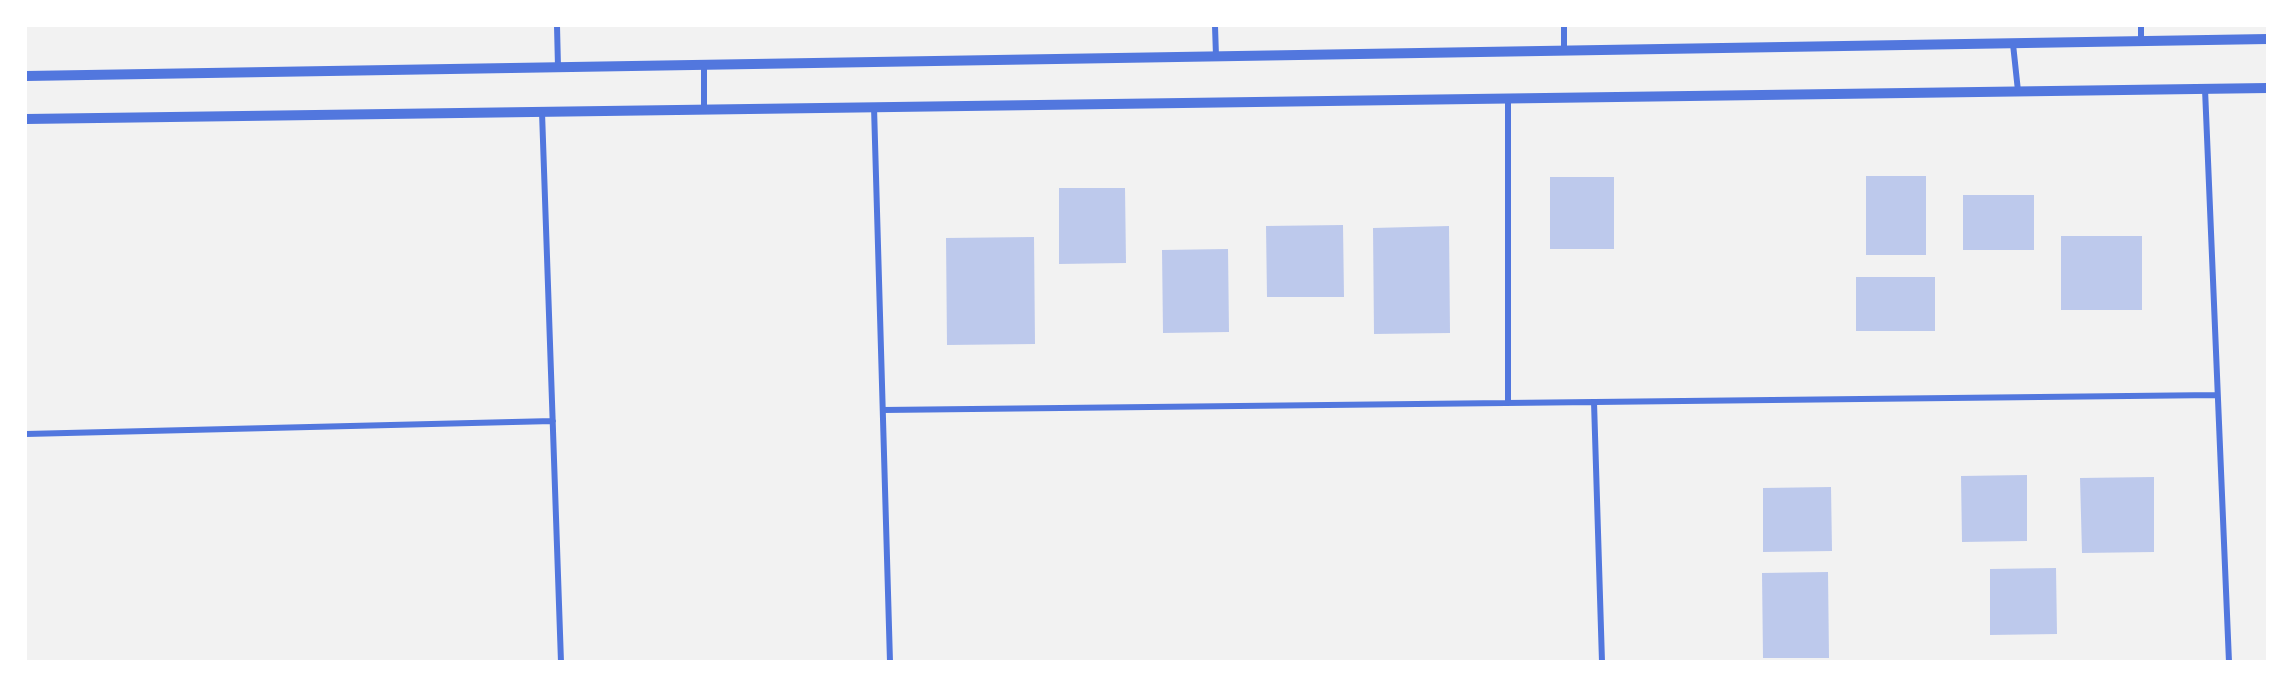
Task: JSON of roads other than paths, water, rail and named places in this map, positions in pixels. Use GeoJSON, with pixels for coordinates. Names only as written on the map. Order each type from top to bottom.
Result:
{"type":"FeatureCollection","features":[{"type":"Feature","properties":{"kind":"street"},"geometry":{"type":"LineString","coordinates":[[558,26],[558,67]]}},
{"type":"Feature","properties":{"kind":"street"},"geometry":{"type":"LineString","coordinates":[[1215,26],[1216,56]]}},
{"type":"Feature","properties":{"kind":"street"},"geometry":{"type":"LineString","coordinates":[[1564,26],[1564,51]]}},
{"type":"Feature","properties":{"kind":"street"},"geometry":{"type":"LineString","coordinates":[[2141,26],[2141,41]]}},
{"type":"Feature","properties":{"kind":"street"},"geometry":{"type":"LineString","coordinates":[[26,76],[2268,39]]}},
{"type":"Feature","properties":{"kind":"street"},"geometry":{"type":"LineString","coordinates":[[2013,44],[2018,91]]}},
{"type":"Feature","properties":{"kind":"street"},"geometry":{"type":"LineString","coordinates":[[704,64],[704,110]]}},
{"type":"Feature","properties":{"kind":"street"},"geometry":{"type":"LineString","coordinates":[[26,119],[2268,88]]}},
{"type":"Feature","properties":{"kind":"street"},"geometry":{"type":"LineString","coordinates":[[2205,89],[2229,662]]}},
{"type":"Feature","properties":{"kind":"street"},"geometry":{"type":"LineString","coordinates":[[1508,99],[1508,403]]}},
{"type":"Feature","properties":{"kind":"street"},"geometry":{"type":"LineString","coordinates":[[874,107],[890,662]]}},
{"type":"Feature","properties":{"kind":"street"},"geometry":{"type":"LineString","coordinates":[[542,112],[561,662]]}},
{"type":"Feature","properties":{"kind":"street"},"geometry":{"type":"LineString","coordinates":[[883,410],[2217,395]]}},
{"type":"Feature","properties":{"kind":"street"},"geometry":{"type":"LineString","coordinates":[[1594,402],[1602,662]]}},
{"type":"Feature","properties":{"kind":"street"},"geometry":{"type":"LineString","coordinates":[[26,434],[553,421]]}}]}
